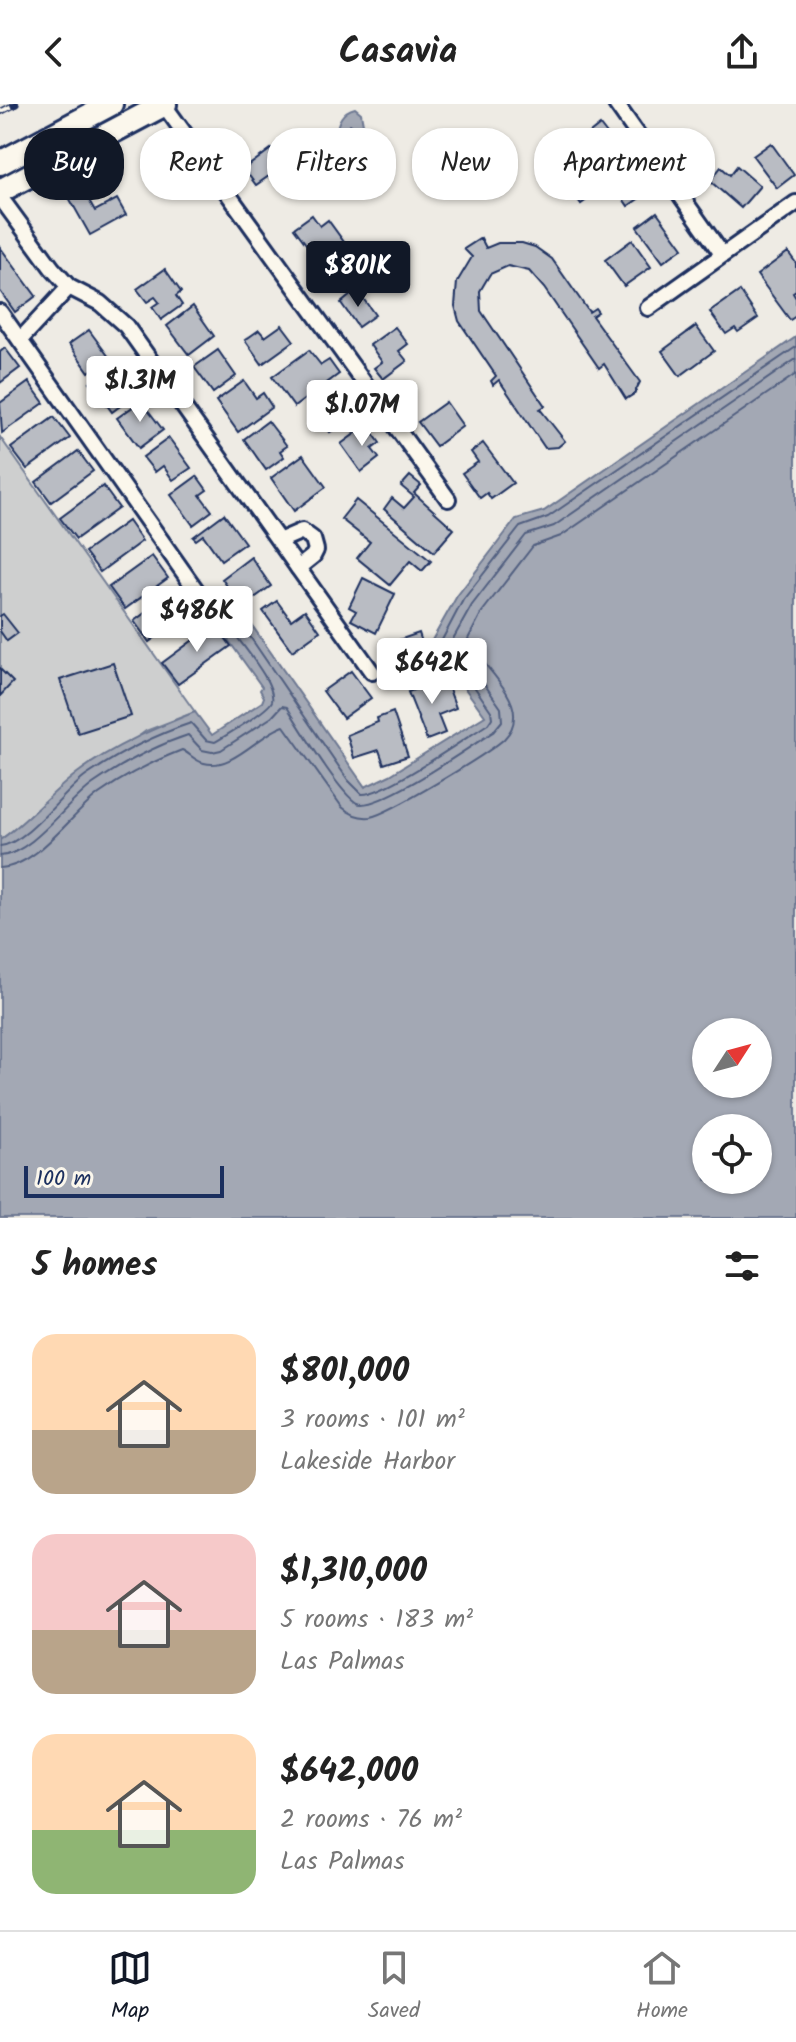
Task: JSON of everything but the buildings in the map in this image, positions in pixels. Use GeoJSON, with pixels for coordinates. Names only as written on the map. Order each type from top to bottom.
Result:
{"type":"FeatureCollection","features":[{"type":"Feature","properties":{"kind":"main road"},"geometry":{"type":"LineString","coordinates":[[0,163],[111,104]]}},
{"type":"Feature","properties":{"kind":"main road"},"geometry":{"type":"LineString","coordinates":[[0,194],[165,104]]}},
{"type":"Feature","properties":{"kind":"street"},"geometry":{"type":"LineString","coordinates":[[165,104],[448,499]]}},
{"type":"Feature","properties":{"kind":"street"},"geometry":{"type":"LineString","coordinates":[[616,104],[722,254]]}},
{"type":"Feature","properties":{"kind":"street"},"geometry":{"type":"LineString","coordinates":[[0,194],[69,287],[100,303],[126,326],[372,672]]}},
{"type":"Feature","properties":{"kind":"street"},"geometry":{"type":"LineString","coordinates":[[648,308],[796,203]]}},
{"type":"Feature","properties":{"kind":"street"},"geometry":{"type":"LineString","coordinates":[[20,340],[69,287]]}},
{"type":"Feature","properties":{"kind":"street"},"geometry":{"type":"LineString","coordinates":[[0,312],[201,597]]}},
{"type":"Feature","properties":{"kind":"street"},"geometry":{"type":"LineString","coordinates":[[279,541],[302,531],[313,539],[316,550],[313,556],[298,568]]}},
{"type":"Feature","properties":{"kind":"shaded area"},"geometry":{"type":"Polygon","coordinates":[[[0,437],[195,712],[146,731],[0,840],[0,437]]]}},
{"type":"Feature","properties":{"kind":"water"},"geometry":{"type":"Polygon","coordinates":[[[355,108],[368,128],[338,128],[341,117],[355,108]]]}},
{"type":"Feature","properties":{"kind":"water"},"geometry":{"type":"Polygon","coordinates":[[[796,337],[796,1218],[0,1218],[0,840],[69,779],[121,745],[195,712],[212,735],[262,702],[262,687],[221,630],[244,614],[365,787],[390,775],[485,716],[431,642],[457,596],[516,519],[544,511],[796,337]]]}},
{"type":"Feature","properties":{"kind":"railway"},"geometry":{"type":"LineString","coordinates":[[0,112],[16,104]]}}]}
